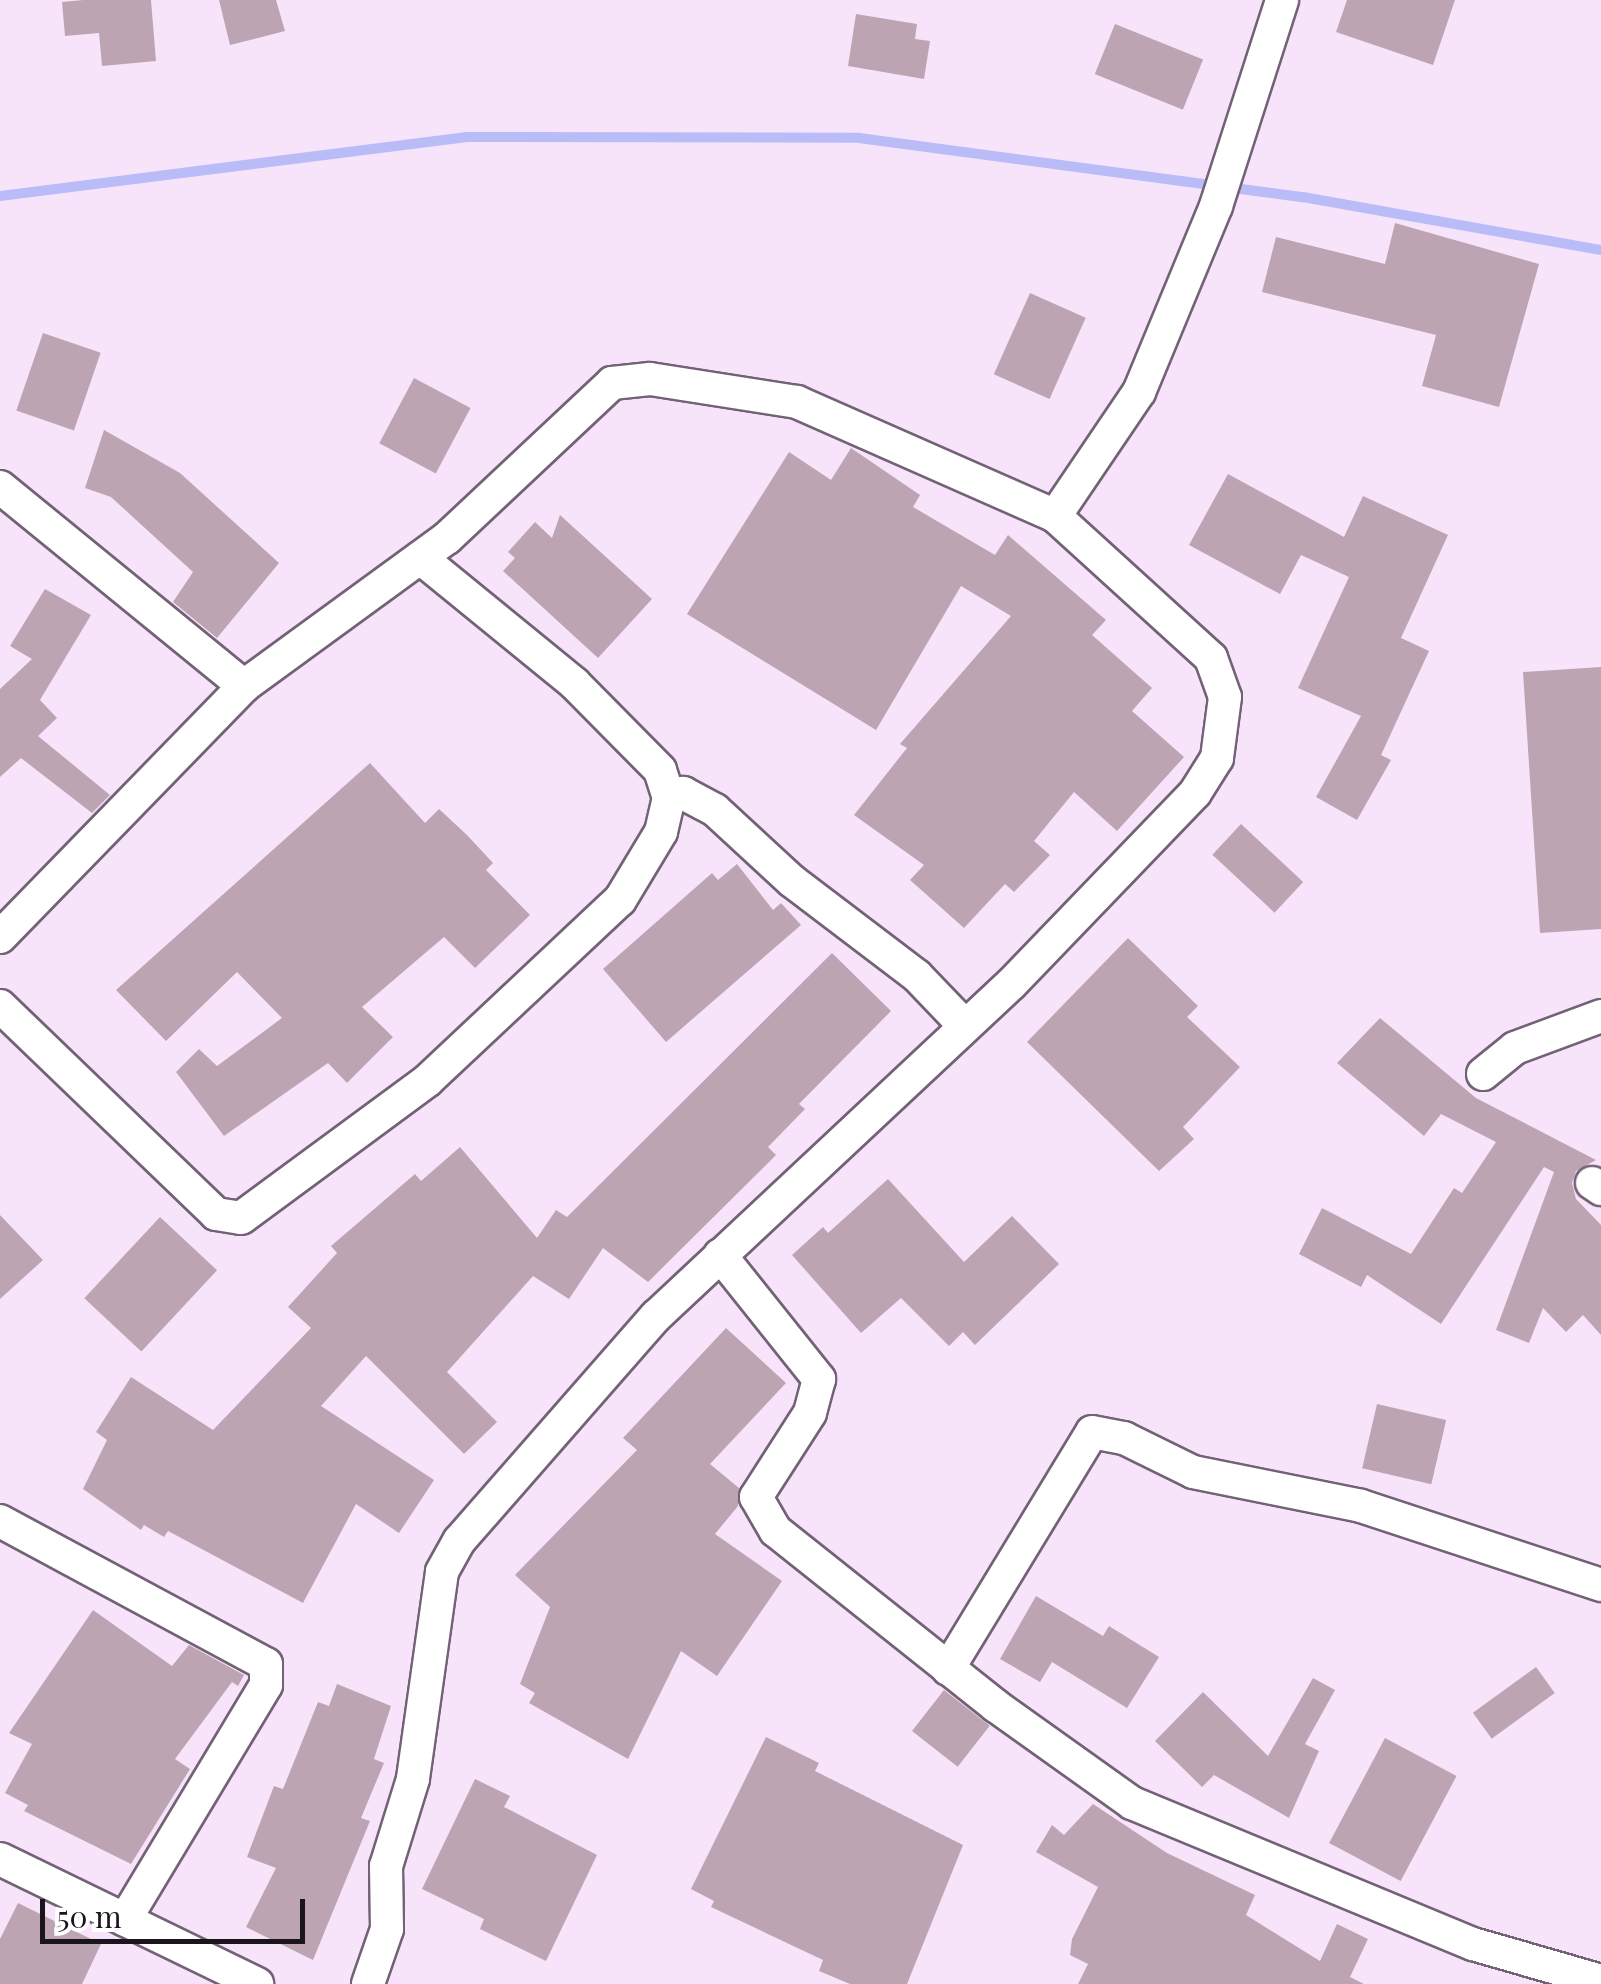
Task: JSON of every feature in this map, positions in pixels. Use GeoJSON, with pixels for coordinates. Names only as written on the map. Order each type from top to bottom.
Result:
{"type":"FeatureCollection","features":[{"type":"Feature","properties":{"kind":"street"},"geometry":{"type":"LineString","coordinates":[[1055,516],[1139,392],[1216,206],[1282,0]]}},
{"type":"Feature","properties":{"kind":"street"},"geometry":{"type":"LineString","coordinates":[[0,937],[244,686],[421,558],[612,383],[650,379],[798,402],[1055,516],[1211,658],[1225,697],[1224,732],[1195,794],[964,1025],[720,1255],[572,1410],[458,1541],[442,1572],[432,1680],[413,1780],[386,1866],[387,1930],[368,1984]]}},
{"type":"Feature","properties":{"kind":"street"},"geometry":{"type":"LineString","coordinates":[[0,487],[244,686]]}},
{"type":"Feature","properties":{"kind":"street"},"geometry":{"type":"LineString","coordinates":[[0,1006],[216,1214],[241,1218],[428,1080],[620,900],[646,864],[669,798],[660,770],[609,714],[421,558]]}},
{"type":"Feature","properties":{"kind":"street"},"geometry":{"type":"LineString","coordinates":[[669,798],[683,793],[715,810],[792,881],[918,976],[964,1025]]}},
{"type":"Feature","properties":{"kind":"street"},"geometry":{"type":"LineString","coordinates":[[1483,1074],[1515,1048],[1601,1016]]}},
{"type":"Feature","properties":{"kind":"street"},"geometry":{"type":"LineString","coordinates":[[720,1255],[819,1378],[810,1413],[761,1482],[756,1498],[763,1515],[948,1668],[1132,1803],[1473,1944],[1601,1980]]}},
{"type":"Feature","properties":{"kind":"street"},"geometry":{"type":"LineString","coordinates":[[948,1668],[1092,1432],[1124,1438],[1193,1472],[1360,1506],[1601,1585]]}},
{"type":"Feature","properties":{"kind":"street"},"geometry":{"type":"LineString","coordinates":[[0,1521],[266,1664],[266,1686],[125,1920]]}},
{"type":"Feature","properties":{"kind":"street"},"geometry":{"type":"LineString","coordinates":[[0,1859],[257,1984]]}},
{"type":"Feature","properties":{"kind":"building"},"geometry":{"type":"Polygon","coordinates":[[[151,0],[156,61],[102,66],[99,33],[65,36],[62,2],[151,0]]]}},
{"type":"Feature","properties":{"kind":"building"},"geometry":{"type":"Polygon","coordinates":[[[219,0],[276,0],[285,31],[230,45],[219,0]]]}},
{"type":"Feature","properties":{"kind":"building"},"geometry":{"type":"Polygon","coordinates":[[[1347,0],[1455,0],[1433,65],[1336,32],[1347,0]]]}},
{"type":"Feature","properties":{"kind":"building"},"geometry":{"type":"Polygon","coordinates":[[[856,14],[917,24],[915,39],[930,41],[924,79],[848,66],[856,14]]]}},
{"type":"Feature","properties":{"kind":"building"},"geometry":{"type":"Polygon","coordinates":[[[1115,24],[1203,60],[1183,110],[1095,74],[1115,24]]]}},
{"type":"Feature","properties":{"kind":"building"},"geometry":{"type":"Polygon","coordinates":[[[1395,223],[1539,264],[1499,407],[1422,386],[1436,335],[1262,292],[1276,237],[1385,264],[1395,223]]]}},
{"type":"Feature","properties":{"kind":"building"},"geometry":{"type":"Polygon","coordinates":[[[1030,293],[1086,318],[1050,399],[994,374],[1030,293]]]}},
{"type":"Feature","properties":{"kind":"building"},"geometry":{"type":"Polygon","coordinates":[[[43,333],[101,353],[74,430],[16,411],[43,333]]]}},
{"type":"Feature","properties":{"kind":"building"},"geometry":{"type":"Polygon","coordinates":[[[414,378],[471,408],[436,473],[379,443],[414,378]]]}},
{"type":"Feature","properties":{"kind":"building"},"geometry":{"type":"Polygon","coordinates":[[[104,430],[180,473],[279,563],[217,638],[173,602],[193,572],[111,497],[85,488],[104,430]]]}},
{"type":"Feature","properties":{"kind":"building"},"geometry":{"type":"Polygon","coordinates":[[[851,448],[920,495],[913,507],[995,555],[1008,535],[1106,620],[1092,635],[1152,688],[1132,711],[1184,757],[1117,831],[1074,792],[1034,841],[1050,855],[1014,892],[1005,884],[964,928],[910,880],[924,865],[854,815],[907,748],[900,744],[1011,616],[961,586],[876,730],[687,614],[789,452],[831,480],[851,448]]]}},
{"type":"Feature","properties":{"kind":"building"},"geometry":{"type":"Polygon","coordinates":[[[1228,474],[1344,537],[1363,496],[1448,535],[1401,638],[1429,651],[1381,755],[1391,760],[1357,820],[1316,797],[1361,716],[1298,688],[1349,577],[1301,555],[1280,594],[1189,545],[1228,474]]]}},
{"type":"Feature","properties":{"kind":"building"},"geometry":{"type":"Polygon","coordinates":[[[560,515],[652,599],[598,658],[503,571],[515,558],[508,552],[535,522],[552,538],[560,515]]]}},
{"type":"Feature","properties":{"kind":"building"},"geometry":{"type":"Polygon","coordinates":[[[45,589],[91,615],[40,700],[57,718],[38,736],[110,795],[92,813],[21,758],[0,777],[0,689],[32,659],[10,646],[45,589]]]}},
{"type":"Feature","properties":{"kind":"building"},"geometry":{"type":"Polygon","coordinates":[[[1601,667],[1601,929],[1540,933],[1523,672],[1601,667]]]}},
{"type":"Feature","properties":{"kind":"building"},"geometry":{"type":"Polygon","coordinates":[[[370,763],[425,823],[439,809],[467,835],[493,863],[486,870],[530,915],[475,968],[444,937],[362,1007],[393,1037],[347,1083],[328,1063],[224,1136],[176,1072],[199,1049],[217,1066],[282,1018],[237,972],[166,1041],[116,990],[370,763]]]}},
{"type":"Feature","properties":{"kind":"building"},"geometry":{"type":"Polygon","coordinates":[[[1241,824],[1303,882],[1275,913],[1212,855],[1241,824]]]}},
{"type":"Feature","properties":{"kind":"building"},"geometry":{"type":"Polygon","coordinates":[[[737,864],[773,910],[781,903],[801,925],[666,1042],[603,969],[712,873],[718,880],[737,864]]]}},
{"type":"Feature","properties":{"kind":"building"},"geometry":{"type":"Polygon","coordinates":[[[1128,938],[1198,1006],[1187,1017],[1240,1067],[1183,1127],[1194,1139],[1159,1171],[1027,1042],[1128,938]]]}},
{"type":"Feature","properties":{"kind":"building"},"geometry":{"type":"Polygon","coordinates":[[[832,953],[891,1011],[799,1104],[805,1109],[768,1147],[776,1155],[648,1282],[603,1248],[569,1299],[533,1276],[447,1372],[497,1422],[464,1454],[366,1356],[321,1406],[434,1480],[399,1533],[356,1504],[303,1603],[168,1531],[164,1537],[144,1525],[141,1530],[83,1489],[107,1440],[96,1432],[131,1377],[213,1430],[311,1328],[288,1307],[337,1253],[331,1246],[415,1174],[421,1181],[460,1147],[537,1238],[556,1210],[567,1217],[832,953]]]}},
{"type":"Feature","properties":{"kind":"building"},"geometry":{"type":"Polygon","coordinates":[[[1380,1018],[1476,1098],[1596,1160],[1576,1171],[1572,1183],[1576,1199],[1601,1225],[1601,1335],[1583,1315],[1566,1332],[1543,1308],[1529,1343],[1496,1330],[1554,1172],[1544,1167],[1441,1324],[1367,1275],[1361,1287],[1299,1254],[1322,1208],[1411,1254],[1454,1188],[1462,1193],[1496,1142],[1441,1114],[1424,1136],[1337,1063],[1380,1018]]]}},
{"type":"Feature","properties":{"kind":"building"},"geometry":{"type":"Polygon","coordinates":[[[888,1179],[964,1262],[1012,1216],[1059,1264],[975,1345],[963,1332],[949,1346],[901,1298],[861,1333],[792,1255],[823,1227],[828,1233],[888,1179]]]}},
{"type":"Feature","properties":{"kind":"building"},"geometry":{"type":"Polygon","coordinates":[[[0,1215],[43,1260],[0,1299],[0,1215]]]}},
{"type":"Feature","properties":{"kind":"building"},"geometry":{"type":"Polygon","coordinates":[[[160,1217],[217,1270],[141,1351],[84,1298],[160,1217]]]}},
{"type":"Feature","properties":{"kind":"building"},"geometry":{"type":"Polygon","coordinates":[[[726,1328],[786,1383],[710,1464],[739,1488],[738,1506],[715,1534],[782,1581],[717,1676],[681,1651],[628,1759],[529,1703],[535,1693],[520,1684],[550,1607],[515,1575],[637,1450],[623,1438],[726,1328]]]}},
{"type":"Feature","properties":{"kind":"building"},"geometry":{"type":"Polygon","coordinates":[[[1377,1404],[1446,1420],[1431,1484],[1362,1468],[1377,1404]]]}},
{"type":"Feature","properties":{"kind":"building"},"geometry":{"type":"Polygon","coordinates":[[[1036,1596],[1103,1636],[1109,1626],[1159,1657],[1127,1708],[1052,1662],[1040,1682],[1000,1659],[1036,1596]]]}},
{"type":"Feature","properties":{"kind":"building"},"geometry":{"type":"Polygon","coordinates":[[[93,1610],[172,1666],[189,1645],[244,1675],[238,1686],[232,1682],[175,1759],[190,1769],[131,1864],[24,1811],[28,1805],[5,1793],[32,1744],[9,1733],[93,1610]]]}},
{"type":"Feature","properties":{"kind":"building"},"geometry":{"type":"Polygon","coordinates":[[[1536,1667],[1555,1693],[1492,1739],[1473,1713],[1536,1667]]]}},
{"type":"Feature","properties":{"kind":"building"},"geometry":{"type":"Polygon","coordinates":[[[1313,1678],[1335,1690],[1305,1744],[1319,1751],[1289,1818],[1214,1775],[1202,1787],[1155,1741],[1203,1692],[1268,1756],[1313,1678]]]}},
{"type":"Feature","properties":{"kind":"building"},"geometry":{"type":"Polygon","coordinates":[[[337,1684],[391,1706],[374,1759],[384,1763],[361,1818],[370,1821],[313,1960],[246,1927],[276,1868],[247,1857],[274,1786],[283,1789],[318,1702],[329,1706],[337,1684]]]}},
{"type":"Feature","properties":{"kind":"building"},"geometry":{"type":"Polygon","coordinates":[[[944,1690],[990,1726],[958,1767],[912,1731],[944,1690]]]}},
{"type":"Feature","properties":{"kind":"building"},"geometry":{"type":"Polygon","coordinates":[[[766,1737],[819,1763],[815,1771],[963,1845],[907,1984],[850,1984],[819,1971],[823,1960],[711,1907],[714,1901],[691,1889],[766,1737]]]}},
{"type":"Feature","properties":{"kind":"building"},"geometry":{"type":"Polygon","coordinates":[[[1385,1738],[1457,1776],[1401,1881],[1329,1843],[1385,1738]]]}},
{"type":"Feature","properties":{"kind":"building"},"geometry":{"type":"Polygon","coordinates":[[[475,1779],[510,1796],[504,1807],[597,1855],[546,1961],[480,1929],[484,1919],[422,1889],[475,1779]]]}},
{"type":"Feature","properties":{"kind":"building"},"geometry":{"type":"Polygon","coordinates":[[[1093,1804],[1167,1853],[1255,1895],[1246,1915],[1320,1961],[1337,1924],[1368,1939],[1350,1977],[1364,1984],[1078,1984],[1088,1964],[1070,1955],[1072,1939],[1098,1887],[1036,1852],[1052,1825],[1064,1835],[1093,1804]]]}},
{"type":"Feature","properties":{"kind":"building"},"geometry":{"type":"Polygon","coordinates":[[[18,1903],[101,1944],[82,1984],[0,1984],[0,1939],[18,1903]]]}},
{"type":"Feature","properties":{"kind":"waterway"},"geometry":{"type":"LineString","coordinates":[[0,196],[467,137],[859,138],[1303,197],[1601,250]]}}]}
